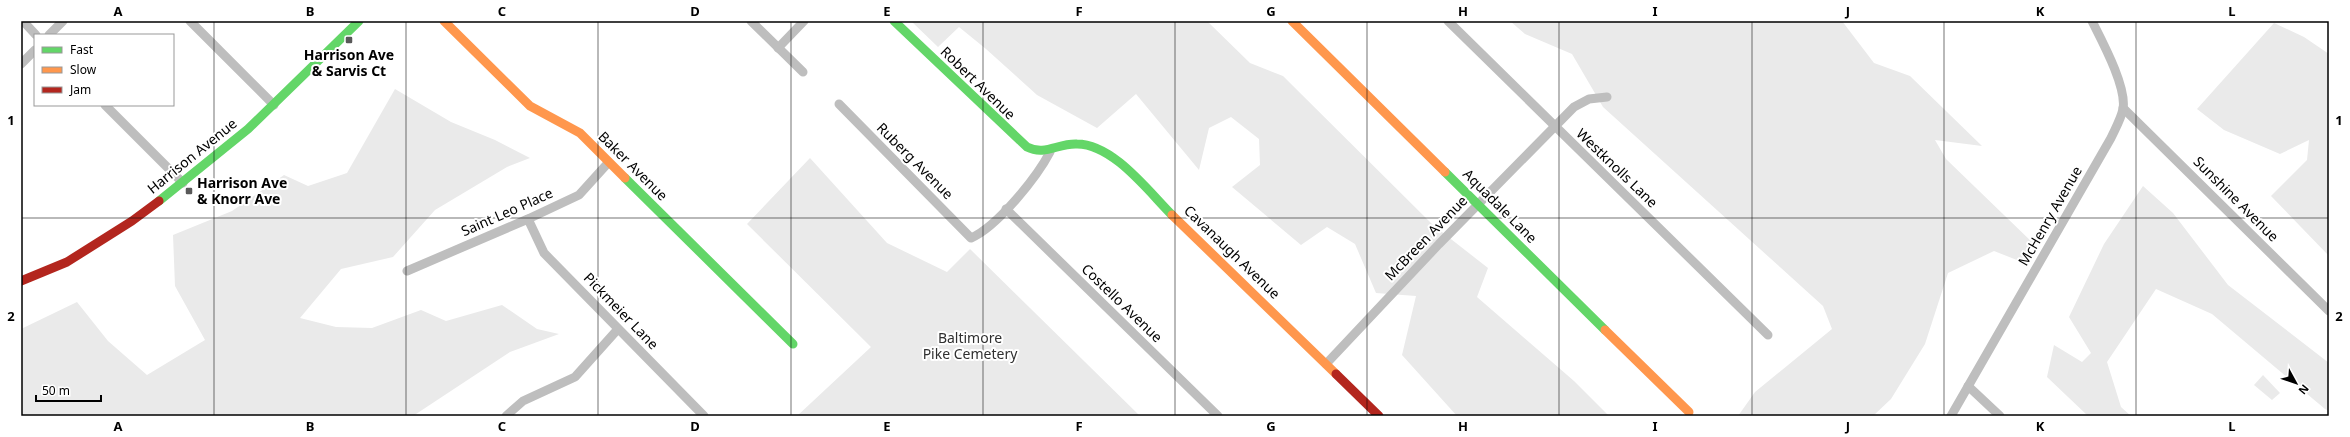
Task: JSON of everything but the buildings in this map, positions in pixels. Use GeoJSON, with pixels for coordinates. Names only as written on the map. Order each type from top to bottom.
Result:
{"type":"FeatureCollection","features":[{"type":"Feature","properties":{"kind":"street"},"geometry":{"type":"LineString","coordinates":[[23,21],[35,34]]}},
{"type":"Feature","properties":{"kind":"street"},"geometry":{"type":"LineString","coordinates":[[50,34],[63,21]]}},
{"type":"Feature","properties":{"kind":"street"},"geometry":{"type":"LineString","coordinates":[[190,21],[274,105]]}},
{"type":"Feature","properties":{"kind":"street","name":"Harrison Avenue"},"geometry":{"type":"LineString","coordinates":[[21,282],[67,262],[132,221],[183,183],[274,105],[358,21]]}},
{"type":"Feature","properties":{"kind":"street","name":"Baker Avenue"},"geometry":{"type":"LineString","coordinates":[[444,21],[530,106],[580,133],[608,163],[792,344]]}},
{"type":"Feature","properties":{"kind":"street"},"geometry":{"type":"LineString","coordinates":[[751,21],[803,72]]}},
{"type":"Feature","properties":{"kind":"street"},"geometry":{"type":"LineString","coordinates":[[778,48],[804,21]]}},
{"type":"Feature","properties":{"kind":"street","name":"Robert Avenue"},"geometry":{"type":"LineString","coordinates":[[894,21],[1018,141],[1031,151],[1050,152]]}},
{"type":"Feature","properties":{"kind":"street","name":"Aquadale Lane"},"geometry":{"type":"LineString","coordinates":[[1292,21],[1689,412]]}},
{"type":"Feature","properties":{"kind":"street","name":"Westknolls Lane"},"geometry":{"type":"LineString","coordinates":[[1448,21],[1768,335]]}},
{"type":"Feature","properties":{"kind":"street"},"geometry":{"type":"LineString","coordinates":[[2092,21],[2110,57],[2117,76],[2123,108]]}},
{"type":"Feature","properties":{"kind":"street"},"geometry":{"type":"LineString","coordinates":[[21,64],[34,51]]}},
{"type":"Feature","properties":{"kind":"street","name":"McBreen Avenue"},"geometry":{"type":"LineString","coordinates":[[1326,364],[1478,204],[1555,126],[1581,102],[1607,97]]}},
{"type":"Feature","properties":{"kind":"street","name":"Ruberg Avenue"},"geometry":{"type":"LineString","coordinates":[[839,104],[972,238],[984,232],[1006,209]]}},
{"type":"Feature","properties":{"kind":"street"},"geometry":{"type":"LineString","coordinates":[[106,106],[183,183]]}},
{"type":"Feature","properties":{"kind":"street","name":"Sunshine Avenue"},"geometry":{"type":"LineString","coordinates":[[2123,108],[2329,311]]}},
{"type":"Feature","properties":{"kind":"street","name":"McHenry Avenue"},"geometry":{"type":"LineString","coordinates":[[1951,416],[2111,138],[2123,108]]}},
{"type":"Feature","properties":{"kind":"street","name":"Cavanaugh Avenue"},"geometry":{"type":"LineString","coordinates":[[1050,152],[1068,144],[1080,144],[1096,147],[1110,154],[1379,416]]}},
{"type":"Feature","properties":{"kind":"street"},"geometry":{"type":"LineString","coordinates":[[1006,209],[1041,169],[1050,152]]}},
{"type":"Feature","properties":{"kind":"street","name":"Saint Leo Place"},"geometry":{"type":"LineString","coordinates":[[406,271],[528,219],[579,194],[608,163]]}},
{"type":"Feature","properties":{"kind":"street","name":"Costello Avenue"},"geometry":{"type":"LineString","coordinates":[[1006,209],[1218,416]]}},
{"type":"Feature","properties":{"kind":"street","name":"Pickmeier Lane"},"geometry":{"type":"LineString","coordinates":[[528,219],[544,253],[704,416]]}},
{"type":"Feature","properties":{"kind":"street"},"geometry":{"type":"LineString","coordinates":[[506,416],[523,401],[574,377],[618,329]]}},
{"type":"Feature","properties":{"kind":"street"},"geometry":{"type":"LineString","coordinates":[[1968,386],[2000,416]]}},
{"type":"Feature","properties":{"kind":"green space"},"geometry":{"type":"Polygon","coordinates":[[[911,21],[1207,21],[1250,63],[1283,76],[1433,225],[1488,268],[1477,297],[1574,381],[1609,416],[1457,416],[1402,355],[1416,296],[1376,293],[1355,244],[1327,227],[1301,245],[1232,187],[1260,165],[1259,139],[1231,117],[1209,128],[1199,170],[1136,94],[1097,128],[1037,95],[959,27],[938,47],[911,21]]]}},
{"type":"Feature","properties":{"kind":"green space"},"geometry":{"type":"Polygon","coordinates":[[[1510,21],[1842,21],[1874,63],[1910,76],[1982,146],[1935,140],[1946,159],[2034,244],[2022,262],[1994,251],[1948,273],[1925,344],[1891,399],[1873,416],[1738,416],[1755,392],[1832,329],[1823,306],[1603,107],[1572,54],[1525,34],[1510,21]]]}},
{"type":"Feature","properties":{"kind":"green space"},"geometry":{"type":"Polygon","coordinates":[[[2274,23],[2304,37],[2329,54],[2329,256],[2271,196],[2307,160],[2309,140],[2280,154],[2224,130],[2197,109],[2274,23]]]}},
{"type":"Feature","properties":{"kind":"green space"},"geometry":{"type":"Polygon","coordinates":[[[395,89],[451,122],[495,140],[530,158],[507,167],[435,210],[393,257],[341,269],[300,318],[336,327],[372,328],[421,310],[446,321],[502,305],[537,329],[559,334],[510,352],[413,416],[21,416],[21,329],[77,302],[108,341],[147,375],[205,340],[175,286],[173,235],[232,211],[284,175],[308,186],[347,173],[395,89]]]}},
{"type":"Feature","properties":{"kind":"green space","name":"Baltimore Pike Cemetery"},"geometry":{"type":"Polygon","coordinates":[[[810,158],[887,243],[947,272],[970,249],[1140,416],[797,416],[871,347],[747,224],[810,158]]]}},
{"type":"Feature","properties":{"kind":"green space"},"geometry":{"type":"Polygon","coordinates":[[[2143,186],[2173,213],[2228,285],[2329,363],[2329,411],[2212,314],[2156,289],[2107,362],[2121,407],[2131,416],[2088,416],[2047,377],[2054,345],[2082,362],[2091,353],[2069,317],[2104,244],[2143,186]]]}},
{"type":"Feature","properties":{"kind":"green space"},"geometry":{"type":"Polygon","coordinates":[[[2263,375],[2280,393],[2272,400],[2254,385],[2263,375]]]}},
{"type":"Feature","properties":{"kind":"traffic: fast"},"geometry":{"type":"LineString","coordinates":[[159,201],[248,129],[359,21]]}},
{"type":"Feature","properties":{"kind":"traffic: fast"},"geometry":{"type":"LineString","coordinates":[[894,21],[1027,147],[1046,150],[1064,145],[1077,144],[1090,146],[1104,152],[1129,170],[1172,215]]}},
{"type":"Feature","properties":{"kind":"traffic: fast"},"geometry":{"type":"LineString","coordinates":[[1445,172],[1605,330]]}},
{"type":"Feature","properties":{"kind":"traffic: fast"},"geometry":{"type":"LineString","coordinates":[[625,178],[793,344]]}},
{"type":"Feature","properties":{"kind":"traffic: slow"},"geometry":{"type":"LineString","coordinates":[[444,21],[530,106],[580,133],[625,178]]}},
{"type":"Feature","properties":{"kind":"traffic: slow"},"geometry":{"type":"LineString","coordinates":[[1292,21],[1445,172]]}},
{"type":"Feature","properties":{"kind":"traffic: slow"},"geometry":{"type":"LineString","coordinates":[[1172,215],[1336,374]]}},
{"type":"Feature","properties":{"kind":"traffic: slow"},"geometry":{"type":"LineString","coordinates":[[1605,330],[1689,412]]}},
{"type":"Feature","properties":{"kind":"traffic: jam"},"geometry":{"type":"LineString","coordinates":[[21,281],[67,262],[132,221],[159,201]]}},
{"type":"Feature","properties":{"kind":"traffic: jam"},"geometry":{"type":"LineString","coordinates":[[1336,374],[1379,416]]}},
{"type":"Feature","properties":{"kind":"place","name":"Harrison Ave & Sarvis Ct"},"geometry":{"type":"Point","coordinates":[349,40]}},
{"type":"Feature","properties":{"kind":"place","name":"Harrison Ave & Knorr Ave"},"geometry":{"type":"Point","coordinates":[189,191]}}]}
